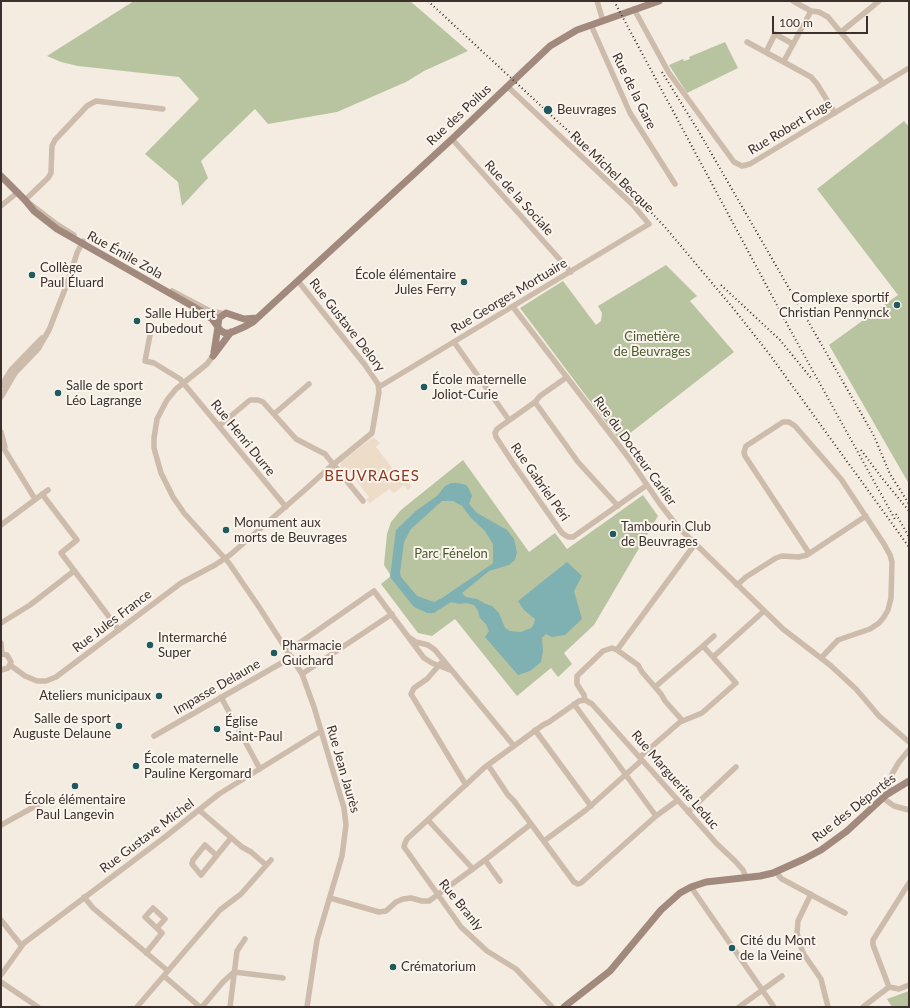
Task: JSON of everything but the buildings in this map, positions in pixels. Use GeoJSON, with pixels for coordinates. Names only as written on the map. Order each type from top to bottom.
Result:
{"type":"FeatureCollection","features":[{"type":"Feature","properties":{"kind":"street"},"geometry":{"type":"LineString","coordinates":[[597,1],[602,21]]}},
{"type":"Feature","properties":{"kind":"street","name":"Rue des Poilus"},"geometry":{"type":"LineString","coordinates":[[232,332],[250,325],[258,318],[452,139],[550,46],[570,34],[591,25],[658,1]]}},
{"type":"Feature","properties":{"kind":"street"},"geometry":{"type":"LineString","coordinates":[[793,1],[811,11],[819,12],[828,17],[884,83]]}},
{"type":"Feature","properties":{"kind":"street"},"geometry":{"type":"LineString","coordinates":[[841,32],[879,1]]}},
{"type":"Feature","properties":{"kind":"street","name":"Rue Robert Fuge"},"geometry":{"type":"LineString","coordinates":[[634,9],[669,73],[734,162],[744,166],[750,164],[909,68]]}},
{"type":"Feature","properties":{"kind":"street"},"geometry":{"type":"LineString","coordinates":[[784,61],[811,11]]}},
{"type":"Feature","properties":{"kind":"street","name":"Rue de la Gare"},"geometry":{"type":"LineString","coordinates":[[591,25],[630,113],[675,184]]}},
{"type":"Feature","properties":{"kind":"street"},"geometry":{"type":"LineString","coordinates":[[766,52],[775,34],[793,44]]}},
{"type":"Feature","properties":{"kind":"street"},"geometry":{"type":"LineString","coordinates":[[747,42],[811,77],[835,113]]}},
{"type":"Feature","properties":{"kind":"street","name":"Rue Michel Becque"},"geometry":{"type":"LineString","coordinates":[[507,86],[633,205],[649,224]]}},
{"type":"Feature","properties":{"kind":"street"},"geometry":{"type":"LineString","coordinates":[[26,200],[51,173],[52,146],[54,140],[92,103],[102,101],[163,109]]}},
{"type":"Feature","properties":{"kind":"street","name":"Rue de la Sociale"},"geometry":{"type":"LineString","coordinates":[[452,139],[571,272]]}},
{"type":"Feature","properties":{"kind":"street","name":"Rue Émile Zola"},"geometry":{"type":"LineString","coordinates":[[1,176],[26,200],[34,211],[82,242],[200,306],[214,312],[224,314]]}},
{"type":"Feature","properties":{"kind":"street"},"geometry":{"type":"LineString","coordinates":[[1,206],[18,192]]}},
{"type":"Feature","properties":{"kind":"street","name":"Rue Georges Mortuaire"},"geometry":{"type":"LineString","coordinates":[[379,387],[649,224]]}},
{"type":"Feature","properties":{"kind":"street"},"geometry":{"type":"LineString","coordinates":[[1,397],[14,373],[36,351],[47,334],[55,318],[77,252],[82,242]]}},
{"type":"Feature","properties":{"kind":"street","name":"Rue Gustave Delory"},"geometry":{"type":"LineString","coordinates":[[298,281],[365,365],[379,387],[374,431]]}},
{"type":"Feature","properties":{"kind":"street","name":"Rue Émile Zola"},"geometry":{"type":"LineString","coordinates":[[154,282],[203,312],[218,326]]}},
{"type":"Feature","properties":{"kind":"street","name":"Rue du Docteur Carlier"},"geometry":{"type":"LineString","coordinates":[[513,307],[628,457],[668,516],[737,586],[785,631],[821,658],[856,689],[879,716],[909,742]]}},
{"type":"Feature","properties":{"kind":"street"},"geometry":{"type":"LineString","coordinates":[[213,356],[219,318],[224,314],[229,314],[246,319],[258,318]]}},
{"type":"Feature","properties":{"kind":"street"},"geometry":{"type":"LineString","coordinates":[[213,356],[236,328],[237,324],[234,316]]}},
{"type":"Feature","properties":{"kind":"street"},"geometry":{"type":"LineString","coordinates":[[218,326],[223,332],[232,332]]}},
{"type":"Feature","properties":{"kind":"street"},"geometry":{"type":"LineString","coordinates":[[1,386],[11,370],[47,334]]}},
{"type":"Feature","properties":{"kind":"street","name":"Rue Henri Durre"},"geometry":{"type":"LineString","coordinates":[[150,335],[145,361],[154,363],[178,377],[183,382],[286,507]]}},
{"type":"Feature","properties":{"kind":"street"},"geometry":{"type":"LineString","coordinates":[[454,342],[509,420],[567,377]]}},
{"type":"Feature","properties":{"kind":"street","name":"Rue Jean Jaurès"},"geometry":{"type":"LineString","coordinates":[[213,356],[207,364],[183,382],[170,396],[159,415],[154,438],[156,458],[166,485],[181,509],[226,558],[302,674],[344,808],[346,825],[342,856],[316,945],[307,1007]]}},
{"type":"Feature","properties":{"kind":"street"},"geometry":{"type":"LineString","coordinates":[[274,414],[309,384]]}},
{"type":"Feature","properties":{"kind":"street"},"geometry":{"type":"LineString","coordinates":[[219,426],[252,400],[263,402],[296,439],[322,452],[334,464],[363,501]]}},
{"type":"Feature","properties":{"kind":"street"},"geometry":{"type":"LineString","coordinates":[[535,402],[578,462],[618,506]]}},
{"type":"Feature","properties":{"kind":"street","name":"Rue Gabriel Péri"},"geometry":{"type":"LineString","coordinates":[[509,420],[496,430],[496,437],[563,535],[573,537],[646,485]]}},
{"type":"Feature","properties":{"kind":"street"},"geometry":{"type":"LineString","coordinates":[[809,553],[745,456],[744,452],[746,446],[779,424],[787,422],[795,426],[834,470],[887,548],[891,559],[892,590],[889,606],[884,617],[876,625],[864,632],[838,640],[821,658]]}},
{"type":"Feature","properties":{"kind":"street","name":"Rue Jules France"},"geometry":{"type":"LineString","coordinates":[[10,666],[34,680],[42,681],[52,679],[184,581],[226,558],[374,431]]}},
{"type":"Feature","properties":{"kind":"street"},"geometry":{"type":"LineString","coordinates":[[1,432],[6,452]]}},
{"type":"Feature","properties":{"kind":"street"},"geometry":{"type":"LineString","coordinates":[[1,444],[35,499]]}},
{"type":"Feature","properties":{"kind":"street"},"geometry":{"type":"LineString","coordinates":[[1,525],[48,490]]}},
{"type":"Feature","properties":{"kind":"street"},"geometry":{"type":"LineString","coordinates":[[42,494],[77,540],[61,553],[119,630]]}},
{"type":"Feature","properties":{"kind":"street"},"geometry":{"type":"LineString","coordinates":[[737,586],[746,577],[776,558],[782,556],[799,557],[809,553],[866,516]]}},
{"type":"Feature","properties":{"kind":"street"},"geometry":{"type":"LineString","coordinates":[[617,650],[695,544]]}},
{"type":"Feature","properties":{"kind":"street"},"geometry":{"type":"LineString","coordinates":[[1,623],[30,605],[74,571]]}},
{"type":"Feature","properties":{"kind":"street"},"geometry":{"type":"LineString","coordinates":[[288,651],[374,591],[425,659],[450,670]]}},
{"type":"Feature","properties":{"kind":"street"},"geometry":{"type":"LineString","coordinates":[[713,657],[764,611]]}},
{"type":"Feature","properties":{"kind":"street"},"geometry":{"type":"LineString","coordinates":[[302,674],[392,614]]}},
{"type":"Feature","properties":{"kind":"street"},"geometry":{"type":"LineString","coordinates":[[407,635],[414,641],[431,647],[514,746]]}},
{"type":"Feature","properties":{"kind":"street"},"geometry":{"type":"LineString","coordinates":[[655,687],[714,636]]}},
{"type":"Feature","properties":{"kind":"street"},"geometry":{"type":"LineString","coordinates":[[1,643],[2,654],[9,657],[11,662],[7,669],[1,670]]}},
{"type":"Feature","properties":{"kind":"street"},"geometry":{"type":"LineString","coordinates":[[544,841],[591,806],[626,775],[641,758],[682,720],[704,711],[736,683],[703,646]]}},
{"type":"Feature","properties":{"kind":"street"},"geometry":{"type":"LineString","coordinates":[[473,869],[428,820],[488,765],[535,730],[579,701],[585,700],[583,693],[577,684],[577,676],[605,650],[612,648],[617,650],[638,665],[665,701],[682,720]]}},
{"type":"Feature","properties":{"kind":"street","name":"Impasse Delaune"},"geometry":{"type":"LineString","coordinates":[[154,736],[292,657]]}},
{"type":"Feature","properties":{"kind":"street"},"geometry":{"type":"LineString","coordinates":[[442,659],[440,665],[427,679],[414,688],[411,694],[466,785]]}},
{"type":"Feature","properties":{"kind":"street"},"geometry":{"type":"LineString","coordinates":[[221,697],[260,770]]}},
{"type":"Feature","properties":{"kind":"street","name":"Rue Marguerite Leduc"},"geometry":{"type":"LineString","coordinates":[[585,700],[595,706],[688,812],[741,868],[746,877]]}},
{"type":"Feature","properties":{"kind":"street"},"geometry":{"type":"LineString","coordinates":[[574,704],[656,816]]}},
{"type":"Feature","properties":{"kind":"street"},"geometry":{"type":"LineString","coordinates":[[535,730],[591,806]]}},
{"type":"Feature","properties":{"kind":"street","name":"Rue Gustave Michel"},"geometry":{"type":"LineString","coordinates":[[1,976],[21,945],[222,792],[260,770],[321,731]]}},
{"type":"Feature","properties":{"kind":"street"},"geometry":{"type":"LineString","coordinates":[[890,793],[889,782],[892,774],[899,762],[909,750]]}},
{"type":"Feature","properties":{"kind":"street"},"geometry":{"type":"LineString","coordinates":[[488,765],[503,788],[574,882],[578,884],[581,883],[656,816],[678,800]]}},
{"type":"Feature","properties":{"kind":"street"},"geometry":{"type":"LineString","coordinates":[[688,812],[736,767]]}},
{"type":"Feature","properties":{"kind":"street","name":"Rue des Déportés"},"geometry":{"type":"LineString","coordinates":[[564,1007],[606,975],[674,897],[691,887],[709,882],[764,875],[804,859],[820,850],[854,825],[883,798],[909,781]]}},
{"type":"Feature","properties":{"kind":"street"},"geometry":{"type":"LineString","coordinates":[[1,825],[50,798]]}},
{"type":"Feature","properties":{"kind":"street"},"geometry":{"type":"LineString","coordinates":[[883,798],[894,806],[909,810]]}},
{"type":"Feature","properties":{"kind":"street"},"geometry":{"type":"LineString","coordinates":[[199,810],[231,838],[266,865]]}},
{"type":"Feature","properties":{"kind":"street","name":"Rue Branly"},"geometry":{"type":"LineString","coordinates":[[428,820],[407,839],[404,845],[405,850],[459,924],[487,951],[516,969],[552,1007]]}},
{"type":"Feature","properties":{"kind":"street"},"geometry":{"type":"LineString","coordinates":[[330,898],[381,912],[386,911],[396,902],[403,899],[411,898],[424,902],[429,901],[531,824]]}},
{"type":"Feature","properties":{"kind":"street"},"geometry":{"type":"LineString","coordinates":[[216,855],[205,846],[193,860],[192,864],[201,875],[231,838]]}},
{"type":"Feature","properties":{"kind":"street"},"geometry":{"type":"LineString","coordinates":[[137,1007],[220,910],[243,892],[271,860]]}},
{"type":"Feature","properties":{"kind":"street"},"geometry":{"type":"LineString","coordinates":[[485,860],[500,881]]}},
{"type":"Feature","properties":{"kind":"street"},"geometry":{"type":"LineString","coordinates":[[777,871],[780,878],[846,913]]}},
{"type":"Feature","properties":{"kind":"street"},"geometry":{"type":"LineString","coordinates":[[889,987],[872,942],[908,886]]}},
{"type":"Feature","properties":{"kind":"street"},"geometry":{"type":"LineString","coordinates":[[691,887],[774,1007]]}},
{"type":"Feature","properties":{"kind":"street"},"geometry":{"type":"LineString","coordinates":[[811,894],[798,921],[797,933],[805,956],[821,979],[828,1007]]}},
{"type":"Feature","properties":{"kind":"street"},"geometry":{"type":"LineString","coordinates":[[84,897],[91,906],[168,971]]}},
{"type":"Feature","properties":{"kind":"street"},"geometry":{"type":"LineString","coordinates":[[1,920],[21,945]]}},
{"type":"Feature","properties":{"kind":"street"},"geometry":{"type":"LineString","coordinates":[[146,953],[162,933],[157,928]]}},
{"type":"Feature","properties":{"kind":"street"},"geometry":{"type":"LineString","coordinates":[[230,1007],[238,949],[245,939]]}},
{"type":"Feature","properties":{"kind":"street"},"geometry":{"type":"LineString","coordinates":[[164,976],[201,1007],[234,972],[283,978]]}},
{"type":"Feature","properties":{"kind":"street"},"geometry":{"type":"LineString","coordinates":[[739,1007],[782,976]]}},
{"type":"Feature","properties":{"kind":"street"},"geometry":{"type":"LineString","coordinates":[[1,982],[38,1007]]}},
{"type":"Feature","properties":{"kind":"street"},"geometry":{"type":"LineString","coordinates":[[863,1007],[889,987],[899,989],[909,985]]}},
{"type":"Feature","properties":{"kind":"green space"},"geometry":{"type":"Polygon","coordinates":[[[134,1],[410,1],[468,51],[424,71],[406,82],[337,112],[268,124],[255,109],[201,161],[208,178],[182,206],[178,182],[145,154],[199,99],[179,77],[78,66],[61,62],[47,56],[134,1]]]}},
{"type":"Feature","properties":{"kind":"green space"},"geometry":{"type":"Polygon","coordinates":[[[725,42],[738,68],[687,93],[669,65],[683,59],[684,61],[690,59],[689,57],[725,42]]]}},
{"type":"Feature","properties":{"kind":"green space","name":"Complexe sportif Christian Pennynck"},"geometry":{"type":"Polygon","coordinates":[[[904,121],[909,127],[909,484],[829,345],[898,295],[817,189],[904,121]]]}},
{"type":"Feature","properties":{"kind":"green space","name":"Cimetière de Beuvrages"},"geometry":{"type":"Polygon","coordinates":[[[666,265],[697,296],[690,301],[734,352],[620,441],[520,308],[563,281],[596,325],[601,321],[602,313],[598,306],[666,265]]]}},
{"type":"Feature","properties":{"kind":"green space","name":"Parc Fénelon"},"geometry":{"type":"Polygon","coordinates":[[[463,460],[529,552],[555,533],[567,549],[643,495],[658,516],[594,625],[564,653],[572,664],[558,677],[551,668],[517,696],[455,619],[432,636],[418,633],[381,584],[391,576],[384,565],[387,534],[391,522],[401,510],[463,460]]]}},
{"type":"Feature","properties":{"kind":"green space"},"geometry":{"type":"Polygon","coordinates":[[[909,991],[909,1007],[892,1007],[887,999],[909,991]]]}},
{"type":"Feature","properties":{"kind":"shaded area"},"geometry":{"type":"Polygon","coordinates":[[[372,438],[376,439],[380,443],[376,447],[403,482],[407,479],[411,486],[408,490],[404,485],[394,493],[389,489],[370,503],[366,500],[369,497],[345,466],[342,469],[340,465],[342,461],[372,438]]]}},
{"type":"Feature","properties":{"kind":"water"},"geometry":{"type":"Polygon","coordinates":[[[451,483],[466,485],[472,496],[469,504],[477,513],[507,530],[514,539],[517,552],[515,560],[509,565],[489,571],[462,593],[466,597],[477,599],[492,606],[499,613],[505,628],[510,631],[521,632],[531,628],[535,619],[524,610],[518,601],[567,562],[582,576],[574,591],[582,619],[565,635],[552,637],[546,634],[542,638],[543,651],[541,662],[530,671],[518,675],[485,637],[489,631],[486,624],[480,618],[474,605],[451,602],[434,613],[427,613],[414,607],[390,577],[396,530],[417,510],[437,496],[445,486],[451,483]],[[442,501],[411,529],[404,542],[400,573],[401,577],[417,596],[434,602],[493,563],[493,544],[485,531],[471,518],[462,506],[453,501],[442,501]]]}},
{"type":"Feature","properties":{"kind":"railway"},"geometry":{"type":"LineString","coordinates":[[428,1],[580,142],[628,188],[665,227],[733,308],[770,355],[909,547]]}},
{"type":"Feature","properties":{"kind":"railway"},"geometry":{"type":"LineString","coordinates":[[614,1],[793,335],[896,521]]}},
{"type":"Feature","properties":{"kind":"railway"},"geometry":{"type":"LineString","coordinates":[[662,72],[699,132],[862,415],[874,436],[890,474],[909,504]]}},
{"type":"Feature","properties":{"kind":"railway"},"geometry":{"type":"LineString","coordinates":[[721,285],[780,340],[811,378]]}},
{"type":"Feature","properties":{"kind":"railway"},"geometry":{"type":"LineString","coordinates":[[861,450],[909,511]]}},
{"type":"Feature","properties":{"kind":"railway"},"geometry":{"type":"LineString","coordinates":[[896,514],[909,537]]}},
{"type":"Feature","properties":{"kind":"place","name":"Beuvrages"},"geometry":{"type":"Point","coordinates":[548,110]}},
{"type":"Feature","properties":{"kind":"place","name":"Collège Paul Éluard"},"geometry":{"type":"Point","coordinates":[32,275]}},
{"type":"Feature","properties":{"kind":"place","name":"École élémentaire Jules Ferry"},"geometry":{"type":"Point","coordinates":[464,282]}},
{"type":"Feature","properties":{"kind":"place","name":"Complexe sportif Christian Pennynck"},"geometry":{"type":"Point","coordinates":[897,305]}},
{"type":"Feature","properties":{"kind":"place","name":"Salle Hubert Dubedout"},"geometry":{"type":"Point","coordinates":[137,321]}},
{"type":"Feature","properties":{"kind":"place","name":"École maternelle Joliot-Curie"},"geometry":{"type":"Point","coordinates":[424,387]}},
{"type":"Feature","properties":{"kind":"place","name":"Salle de sport Léo Lagrange"},"geometry":{"type":"Point","coordinates":[58,393]}},
{"type":"Feature","properties":{"kind":"place","name":"Monument aux morts de Beuvrages"},"geometry":{"type":"Point","coordinates":[226,530]}},
{"type":"Feature","properties":{"kind":"place","name":"Tambourin Club de Beuvrages"},"geometry":{"type":"Point","coordinates":[613,534]}},
{"type":"Feature","properties":{"kind":"place","name":"Intermarché Super"},"geometry":{"type":"Point","coordinates":[150,645]}},
{"type":"Feature","properties":{"kind":"place","name":"Pharmacie Guichard"},"geometry":{"type":"Point","coordinates":[274,653]}},
{"type":"Feature","properties":{"kind":"place","name":"Ateliers municipaux"},"geometry":{"type":"Point","coordinates":[159,696]}},
{"type":"Feature","properties":{"kind":"place","name":"Salle de sport Auguste Delaune"},"geometry":{"type":"Point","coordinates":[119,726]}},
{"type":"Feature","properties":{"kind":"place","name":"Église Saint-Paul"},"geometry":{"type":"Point","coordinates":[217,729]}},
{"type":"Feature","properties":{"kind":"place","name":"École maternelle Pauline Kergomard"},"geometry":{"type":"Point","coordinates":[136,766]}},
{"type":"Feature","properties":{"kind":"place","name":"École élémentaire Paul Langevin"},"geometry":{"type":"Point","coordinates":[75,786]}},
{"type":"Feature","properties":{"kind":"place","name":"Cité du Mont de la Veine"},"geometry":{"type":"Point","coordinates":[732,948]}},
{"type":"Feature","properties":{"kind":"place","name":"Crématorium"},"geometry":{"type":"Point","coordinates":[393,967]}},
{"type":"Feature","properties":{"kind":"district","name":"BEUVRAGES"},"geometry":{"type":"Point","coordinates":[372,476]}}]}
